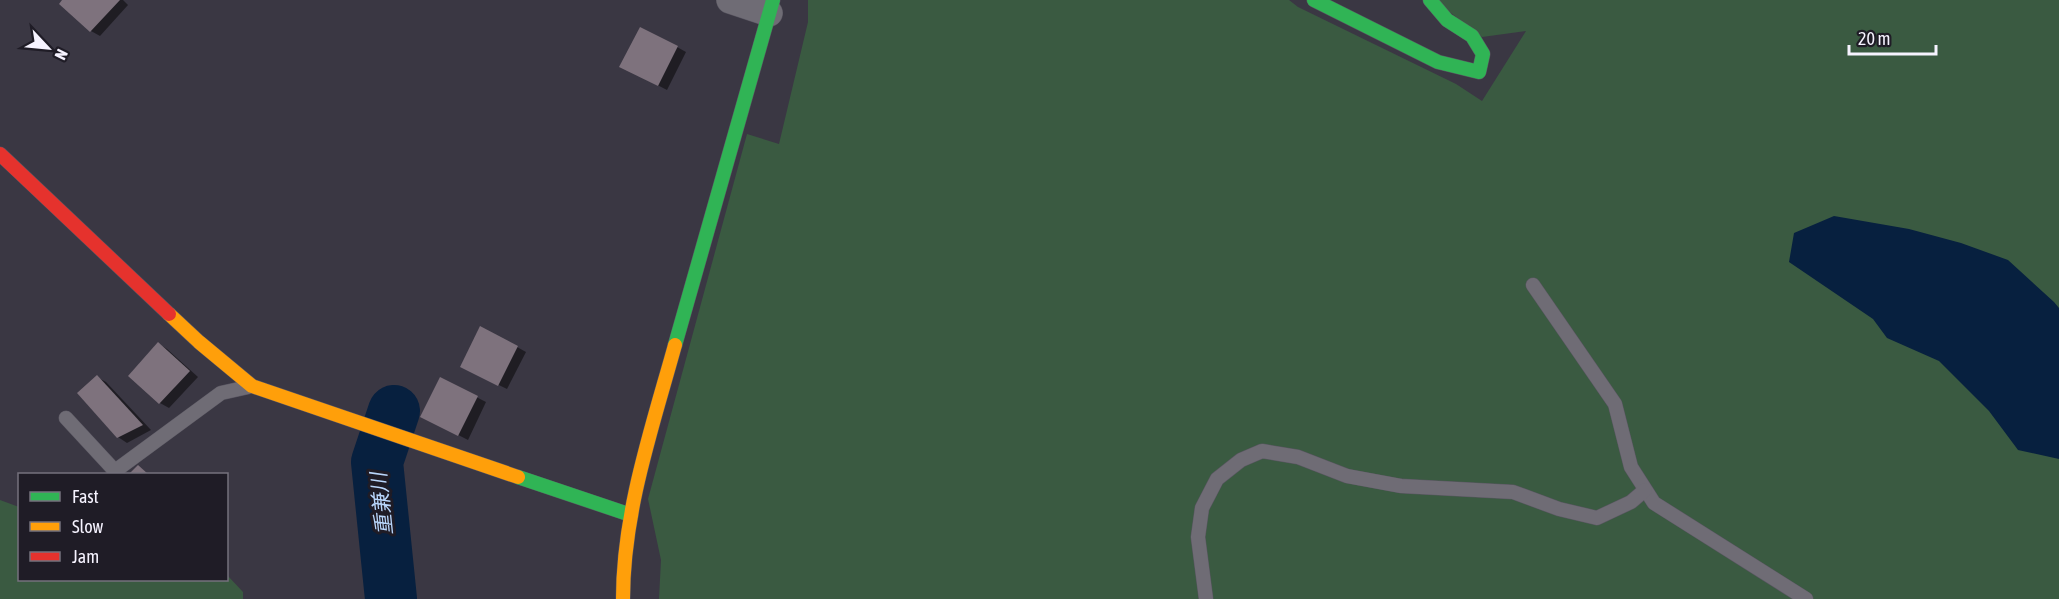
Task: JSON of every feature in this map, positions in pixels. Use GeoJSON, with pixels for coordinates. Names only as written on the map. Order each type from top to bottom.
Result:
{"type":"FeatureCollection","features":[{"type":"Feature","properties":{"kind":"street"},"geometry":{"type":"LineString","coordinates":[[623,599],[622,582],[631,515],[648,441],[771,6],[730,0]]}},
{"type":"Feature","properties":{"kind":"street"},"geometry":{"type":"LineString","coordinates":[[1314,0],[1438,62],[1479,72],[1483,54],[1472,36],[1447,20],[1430,0]]}},
{"type":"Feature","properties":{"kind":"street"},"geometry":{"type":"LineString","coordinates":[[0,154],[199,342],[252,386],[631,515]]}},
{"type":"Feature","properties":{"kind":"lane"},"geometry":{"type":"LineString","coordinates":[[1533,285],[1615,404],[1632,467],[1654,503],[1806,599]]}},
{"type":"Feature","properties":{"kind":"lane"},"geometry":{"type":"LineString","coordinates":[[66,418],[115,471],[221,393],[252,386]]}},
{"type":"Feature","properties":{"kind":"lane"},"geometry":{"type":"LineString","coordinates":[[1206,599],[1198,537],[1202,508],[1217,479],[1241,460],[1262,451],[1298,458],[1347,476],[1401,486],[1513,492],[1558,509],[1597,518],[1631,502],[1645,490]]}},
{"type":"Feature","properties":{"kind":"green space"},"geometry":{"type":"Polygon","coordinates":[[[808,0],[1289,0],[1298,7],[1456,84],[1482,101],[1526,31],[1482,37],[1434,0],[2059,0],[2059,599],[659,599],[661,560],[648,499],[747,134],[779,144],[808,22],[808,0]]]}},
{"type":"Feature","properties":{"kind":"green space"},"geometry":{"type":"Polygon","coordinates":[[[0,500],[18,507],[18,581],[228,581],[228,576],[243,592],[243,599],[0,599],[0,500]]]}},
{"type":"Feature","properties":{"kind":"water"},"geometry":{"type":"Polygon","coordinates":[[[1834,216],[1909,229],[1961,243],[2008,260],[2054,302],[2059,308],[2059,459],[2018,450],[1989,411],[1939,361],[1887,338],[1873,319],[1789,262],[1794,233],[1834,216]]]}},
{"type":"Feature","properties":{"kind":"building"},"geometry":{"type":"Polygon","coordinates":[[[62,0],[120,0],[90,32],[59,4],[62,0]]]}},
{"type":"Feature","properties":{"kind":"building"},"geometry":{"type":"Polygon","coordinates":[[[640,27],[678,46],[658,86],[619,67],[640,27]]]}},
{"type":"Feature","properties":{"kind":"building"},"geometry":{"type":"Polygon","coordinates":[[[480,326],[518,346],[498,386],[460,367],[480,326]]]}},
{"type":"Feature","properties":{"kind":"building"},"geometry":{"type":"Polygon","coordinates":[[[158,342],[190,371],[159,404],[128,376],[158,342]]]}},
{"type":"Feature","properties":{"kind":"building"},"geometry":{"type":"Polygon","coordinates":[[[97,375],[143,425],[117,438],[77,393],[97,375]]]}},
{"type":"Feature","properties":{"kind":"building"},"geometry":{"type":"Polygon","coordinates":[[[440,377],[478,396],[458,436],[420,417],[440,377]]]}},
{"type":"Feature","properties":{"kind":"building"},"geometry":{"type":"Polygon","coordinates":[[[138,465],[147,473],[130,473],[138,465]]]}},
{"type":"Feature","properties":{"kind":"waterway","name":"重兼川"},"geometry":{"type":"LineString","coordinates":[[391,599],[377,462],[394,411]]}},
{"type":"Feature","properties":{"kind":"traffic: fast"},"geometry":{"type":"LineString","coordinates":[[675,345],[773,0]]}},
{"type":"Feature","properties":{"kind":"traffic: fast"},"geometry":{"type":"LineString","coordinates":[[1314,0],[1438,62],[1479,72],[1483,54],[1472,36],[1447,20],[1430,0]]}},
{"type":"Feature","properties":{"kind":"traffic: fast"},"geometry":{"type":"LineString","coordinates":[[518,477],[631,515]]}},
{"type":"Feature","properties":{"kind":"traffic: slow"},"geometry":{"type":"LineString","coordinates":[[169,314],[252,386],[518,477]]}},
{"type":"Feature","properties":{"kind":"traffic: slow"},"geometry":{"type":"LineString","coordinates":[[623,599],[624,567],[633,502],[675,345]]}},
{"type":"Feature","properties":{"kind":"traffic: jam"},"geometry":{"type":"LineString","coordinates":[[0,154],[169,314]]}}]}
